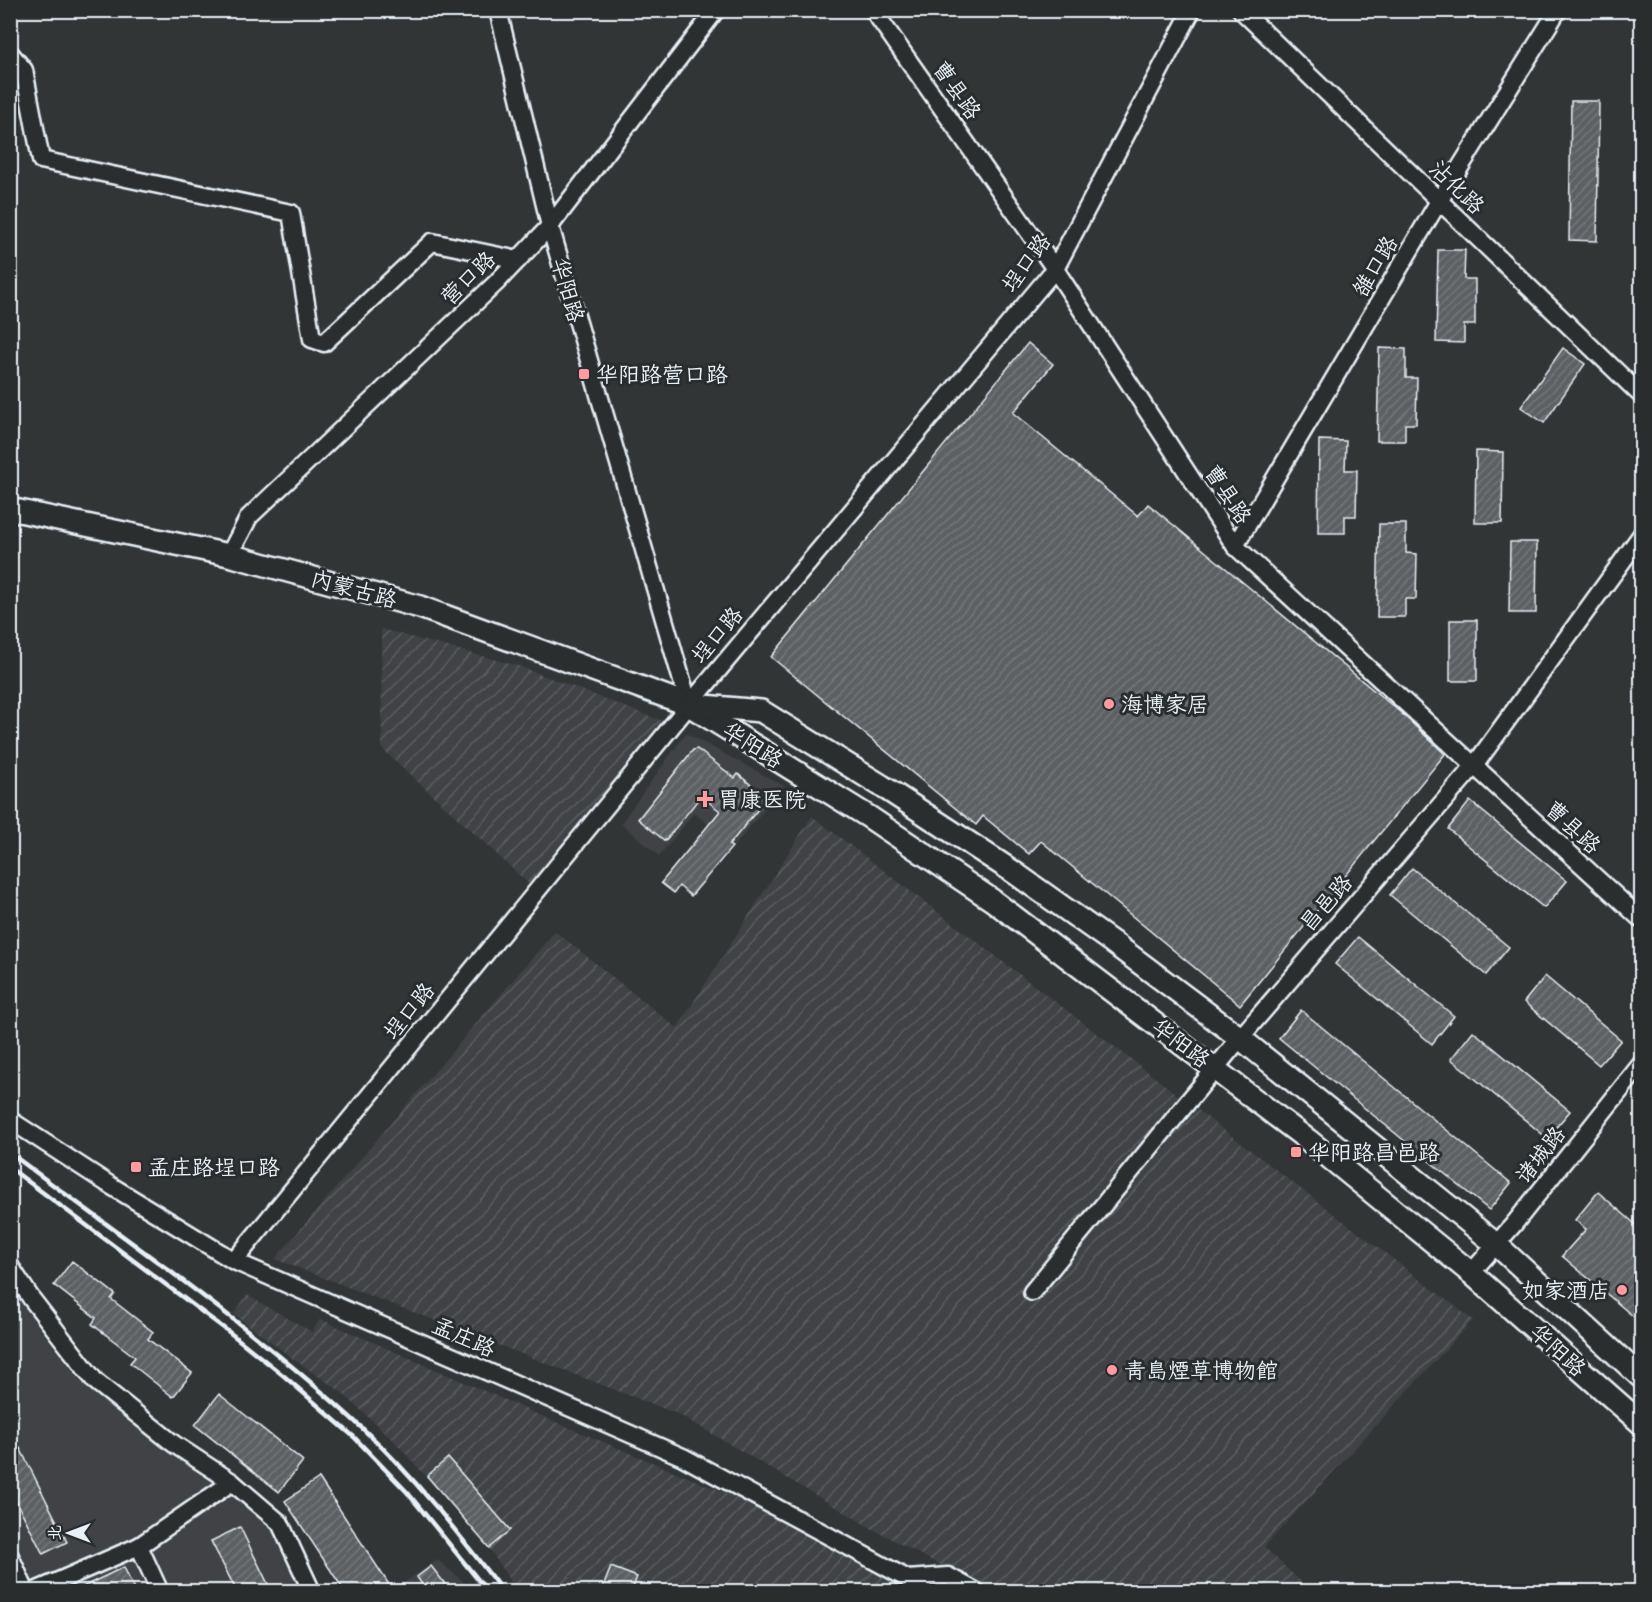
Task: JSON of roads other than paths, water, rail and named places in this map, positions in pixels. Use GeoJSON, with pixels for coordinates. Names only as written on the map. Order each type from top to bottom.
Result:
{"type":"FeatureCollection","features":[{"type":"Feature","properties":{"kind":"main road","name":"内蒙古路"},"geometry":{"type":"LineString","coordinates":[[10,508],[229,555],[420,607],[688,705]]}},
{"type":"Feature","properties":{"kind":"main road","name":"华阳路"},"geometry":{"type":"LineString","coordinates":[[688,705],[761,711],[1012,871],[1112,942],[1240,1038],[1497,1245],[1641,1378]]}},
{"type":"Feature","properties":{"kind":"main road","name":"华阳路"},"geometry":{"type":"LineString","coordinates":[[688,705],[869,817],[992,900],[1308,1140],[1471,1273],[1641,1424]]}},
{"type":"Feature","properties":{"kind":"street","name":"华阳路"},"geometry":{"type":"LineString","coordinates":[[498,10],[550,226],[688,705]]}},
{"type":"Feature","properties":{"kind":"street","name":"营口路"},"geometry":{"type":"LineString","coordinates":[[229,555],[249,517],[496,283],[550,226],[716,10]]}},
{"type":"Feature","properties":{"kind":"street","name":"曹县路"},"geometry":{"type":"LineString","coordinates":[[873,10],[1055,269],[1235,546],[1641,920]]}},
{"type":"Feature","properties":{"kind":"street","name":"埕口路"},"geometry":{"type":"LineString","coordinates":[[234,1261],[688,705],[1055,269],[1191,10]]}},
{"type":"Feature","properties":{"kind":"street","name":"沾化路"},"geometry":{"type":"LineString","coordinates":[[1241,10],[1641,396]]}},
{"type":"Feature","properties":{"kind":"street","name":"雒口路"},"geometry":{"type":"LineString","coordinates":[[1235,546],[1439,201],[1558,10]]}},
{"type":"Feature","properties":{"kind":"street"},"geometry":{"type":"LineString","coordinates":[[10,53],[24,70],[41,160],[291,213],[312,339],[324,343],[432,242],[518,260]]}},
{"type":"Feature","properties":{"kind":"street","name":"昌邑路"},"geometry":{"type":"LineString","coordinates":[[1032,1292],[1240,1038],[1474,766],[1641,534]]}},
{"type":"Feature","properties":{"kind":"street","name":"诸城路"},"geometry":{"type":"LineString","coordinates":[[1471,1273],[1497,1245],[1641,1062]]}},
{"type":"Feature","properties":{"kind":"street","name":"孟庄路"},"geometry":{"type":"LineString","coordinates":[[10,1120],[113,1187],[234,1261],[683,1457],[908,1579],[925,1592]]}},
{"type":"Feature","properties":{"kind":"street"},"geometry":{"type":"LineString","coordinates":[[10,1266],[31,1298],[95,1381],[174,1444],[232,1482],[280,1523],[312,1592]]}},
{"type":"Feature","properties":{"kind":"street"},"geometry":{"type":"LineString","coordinates":[[35,1591],[139,1546],[232,1482]]}},
{"type":"Feature","properties":{"kind":"street"},"geometry":{"type":"LineString","coordinates":[[139,1546],[160,1592]]}},
{"type":"Feature","properties":{"kind":"street"},"geometry":{"type":"LineString","coordinates":[[10,1556],[26,1592]]}},
{"type":"Feature","properties":{"kind":"street"},"geometry":{"type":"LineString","coordinates":[[908,1579],[948,1576],[977,1592]]}},
{"type":"Feature","properties":{"kind":"railway"},"geometry":{"type":"LineString","coordinates":[[10,1153],[189,1285],[320,1390],[381,1446],[418,1485],[503,1592]]}},
{"type":"Feature","properties":{"kind":"railway"},"geometry":{"type":"LineString","coordinates":[[10,1168],[229,1332],[354,1437],[407,1492],[488,1592]]}},
{"type":"Feature","properties":{"kind":"place","name":"华阳路营口路"},"geometry":{"type":"Point","coordinates":[584,374]}},
{"type":"Feature","properties":{"kind":"place","name":"海博家居"},"geometry":{"type":"Point","coordinates":[1109,704]}},
{"type":"Feature","properties":{"kind":"place","name":"胃康医院"},"geometry":{"type":"Point","coordinates":[705,799]}},
{"type":"Feature","properties":{"kind":"place","name":"华阳路昌邑路"},"geometry":{"type":"Point","coordinates":[1296,1152]}},
{"type":"Feature","properties":{"kind":"place","name":"孟庄路埕口路"},"geometry":{"type":"Point","coordinates":[136,1167]}},
{"type":"Feature","properties":{"kind":"place","name":"如家酒店"},"geometry":{"type":"Point","coordinates":[1622,1290]}},
{"type":"Feature","properties":{"kind":"place","name":"青島煙草博物館"},"geometry":{"type":"Point","coordinates":[1112,1370]}}]}
